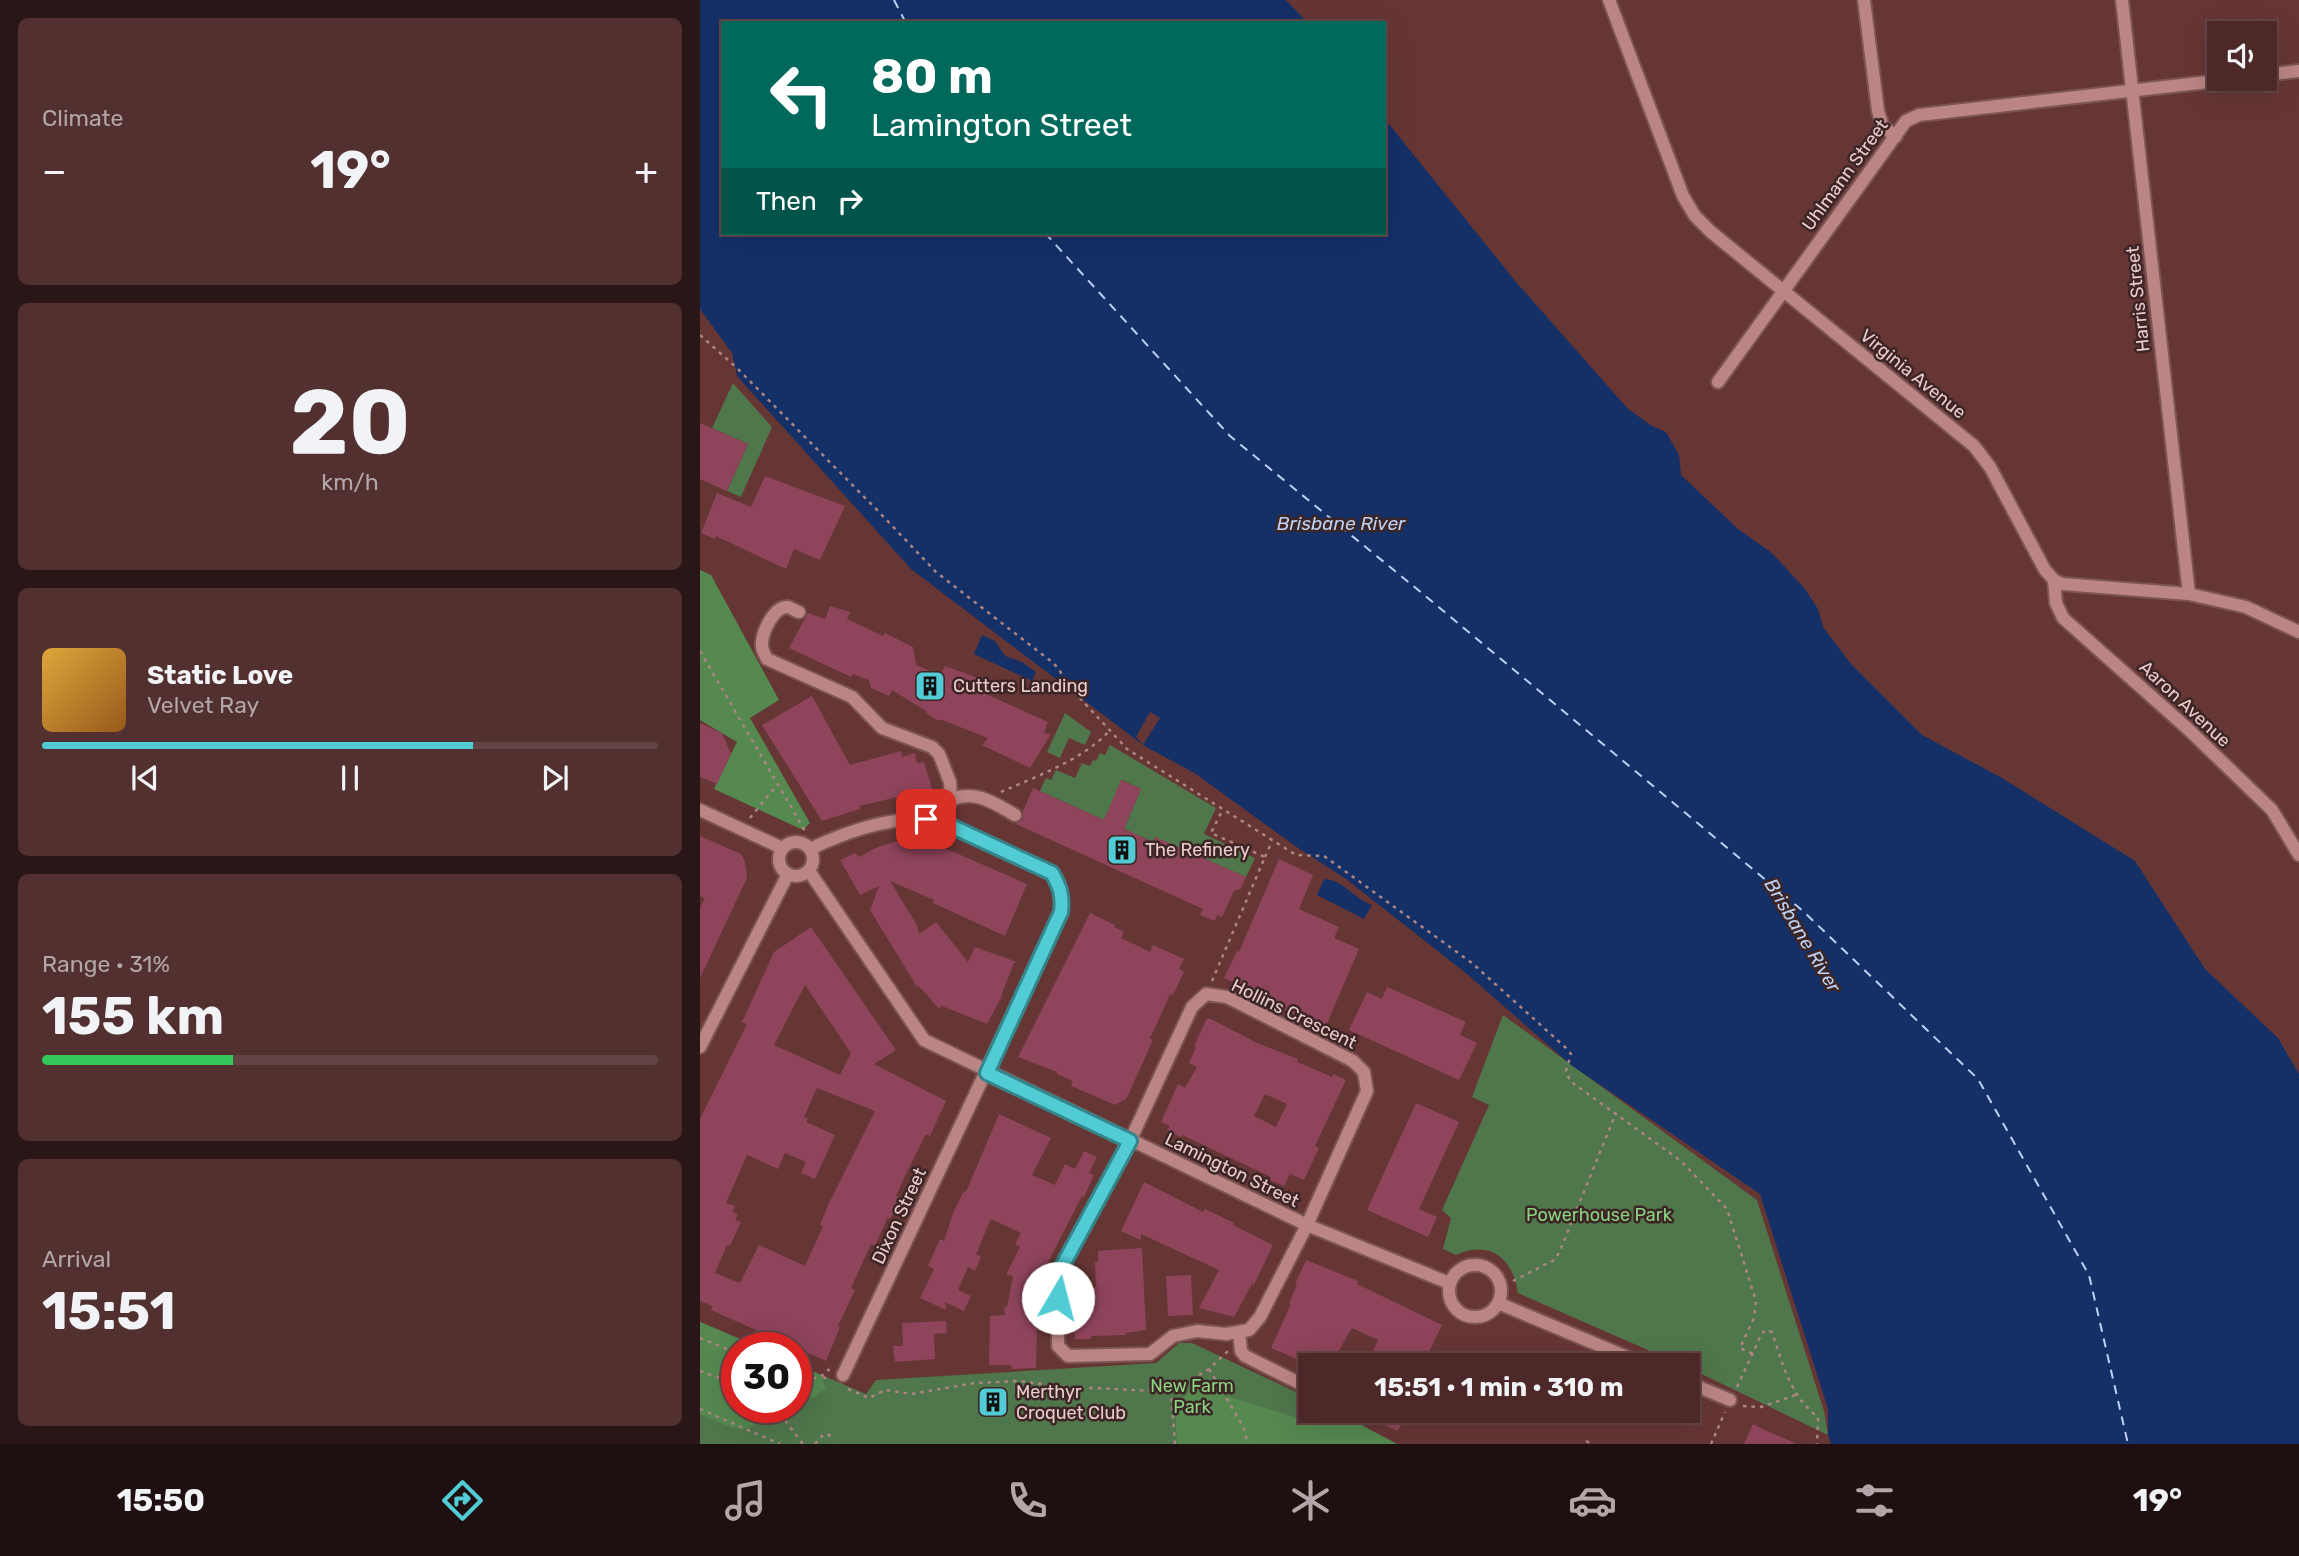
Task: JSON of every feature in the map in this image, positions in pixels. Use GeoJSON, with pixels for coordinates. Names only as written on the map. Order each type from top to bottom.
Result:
{"type":"FeatureCollection","features":[{"type":"Feature","properties":{"kind":"street","name":"Virginia Avenue"},"geometry":{"type":"LineString","coordinates":[[1609,0],[1683,197],[1695,216],[1783,292],[1974,446],[1990,467],[2045,570],[2054,580]]}},
{"type":"Feature","properties":{"kind":"street"},"geometry":{"type":"LineString","coordinates":[[1864,0],[1878,111],[1883,127],[1896,136]]}},
{"type":"Feature","properties":{"kind":"street","name":"Harris Street"},"geometry":{"type":"LineString","coordinates":[[2122,0],[2189,594]]}},
{"type":"Feature","properties":{"kind":"street"},"geometry":{"type":"LineString","coordinates":[[2277,74],[2299,71]]}},
{"type":"Feature","properties":{"kind":"street","name":"Uhlmann Street"},"geometry":{"type":"LineString","coordinates":[[1718,382],[1906,121],[1919,115],[2207,82]]}},
{"type":"Feature","properties":{"kind":"street"},"geometry":{"type":"LineString","coordinates":[[2054,580],[2063,584],[2189,594],[2246,607],[2299,632]]}},
{"type":"Feature","properties":{"kind":"street","name":"Aaron Avenue"},"geometry":{"type":"LineString","coordinates":[[2054,580],[2056,603],[2063,618],[2188,729],[2272,810],[2299,855]]}},
{"type":"Feature","properties":{"kind":"street"},"geometry":{"type":"LineString","coordinates":[[799,612],[788,607],[780,609],[773,616],[762,640],[762,650],[767,659],[852,697],[882,728],[932,747],[939,754],[950,782],[951,800],[942,822],[926,819],[888,822],[810,849],[791,842],[782,848],[779,862],[788,874],[799,876],[809,871],[813,860],[810,849]]}},
{"type":"Feature","properties":{"kind":"street"},"geometry":{"type":"LineString","coordinates":[[951,800],[962,795],[974,795],[1015,815]]}},
{"type":"Feature","properties":{"kind":"street"},"geometry":{"type":"LineString","coordinates":[[700,810],[782,848]]}},
{"type":"Feature","properties":{"kind":"street","name":"Dixon Street"},"geometry":{"type":"LineString","coordinates":[[841,1382],[1061,912],[1063,899],[1060,886],[1052,873],[942,822]]}},
{"type":"Feature","properties":{"kind":"street","name":"Lamington Street"},"geometry":{"type":"LineString","coordinates":[[809,871],[924,1040],[987,1073],[1307,1225],[1449,1283]]}},
{"type":"Feature","properties":{"kind":"street"},"geometry":{"type":"LineString","coordinates":[[700,1047],[788,874]]}},
{"type":"Feature","properties":{"kind":"street","name":"Hollins Crescent"},"geometry":{"type":"LineString","coordinates":[[1239,1336],[1198,1331],[1173,1336],[1150,1354],[1068,1356],[1058,1346],[1058,1274],[1130,1141],[1192,1007],[1206,994],[1238,1003],[1353,1061],[1364,1072],[1367,1091],[1307,1225]]}},
{"type":"Feature","properties":{"kind":"street"},"geometry":{"type":"LineString","coordinates":[[1298,1382],[1245,1356],[1241,1351],[1239,1336],[1249,1330],[1260,1317],[1307,1225]]}},
{"type":"Feature","properties":{"kind":"street"},"geometry":{"type":"LineString","coordinates":[[1467,1265],[1485,1266],[1492,1271],[1501,1286],[1498,1303],[1484,1315],[1468,1316],[1454,1307],[1450,1300],[1449,1283],[1453,1275],[1467,1265]]}},
{"type":"Feature","properties":{"kind":"street"},"geometry":{"type":"LineString","coordinates":[[1498,1303],[1617,1353]]}},
{"type":"Feature","properties":{"kind":"street"},"geometry":{"type":"LineString","coordinates":[[1700,1388],[1730,1400]]}},
{"type":"Feature","properties":{"kind":"path"},"geometry":{"type":"LineString","coordinates":[[700,335],[738,369],[936,572],[1052,662],[1066,683],[1127,749],[1296,855],[1324,856],[1472,963],[1571,1054],[1566,1071],[1570,1081],[1681,1161],[1727,1209],[1756,1301],[1754,1318],[1740,1348],[1753,1354],[1762,1334],[1767,1330],[1772,1332],[1796,1395],[1802,1405],[1818,1417],[1817,1444]]}},
{"type":"Feature","properties":{"kind":"path"},"geometry":{"type":"LineString","coordinates":[[700,651],[805,831]]}},
{"type":"Feature","properties":{"kind":"path"},"geometry":{"type":"LineString","coordinates":[[1059,765],[1098,743],[1110,730]]}},
{"type":"Feature","properties":{"kind":"path"},"geometry":{"type":"LineString","coordinates":[[742,828],[776,785]]}},
{"type":"Feature","properties":{"kind":"path"},"geometry":{"type":"LineString","coordinates":[[1223,809],[1212,833],[1265,857]]}},
{"type":"Feature","properties":{"kind":"path"},"geometry":{"type":"LineString","coordinates":[[1206,994],[1272,840]]}},
{"type":"Feature","properties":{"kind":"path"},"geometry":{"type":"LineString","coordinates":[[1513,1281],[1554,1260],[1559,1253],[1616,1114]]}},
{"type":"Feature","properties":{"kind":"path"},"geometry":{"type":"LineString","coordinates":[[812,1379],[822,1377],[841,1382],[869,1398],[885,1390],[911,1394],[975,1383],[1019,1381],[1056,1386],[1171,1392],[1209,1368],[1239,1336]]}},
{"type":"Feature","properties":{"kind":"path"},"geometry":{"type":"LineString","coordinates":[[700,1338],[721,1347]]}},
{"type":"Feature","properties":{"kind":"path"},"geometry":{"type":"LineString","coordinates":[[1209,1368],[1238,1416],[1248,1443],[1256,1444]]}},
{"type":"Feature","properties":{"kind":"path"},"geometry":{"type":"LineString","coordinates":[[700,1371],[721,1378]]}},
{"type":"Feature","properties":{"kind":"path"},"geometry":{"type":"LineString","coordinates":[[1171,1392],[1175,1444]]}},
{"type":"Feature","properties":{"kind":"path"},"geometry":{"type":"LineString","coordinates":[[1730,1400],[1746,1408],[1761,1407],[1796,1395]]}},
{"type":"Feature","properties":{"kind":"path"},"geometry":{"type":"LineString","coordinates":[[700,1409],[780,1444]]}},
{"type":"Feature","properties":{"kind":"path"},"geometry":{"type":"LineString","coordinates":[[787,1423],[803,1444]]}},
{"type":"Feature","properties":{"kind":"path"},"geometry":{"type":"LineString","coordinates":[[815,1444],[824,1434],[834,1440]]}},
{"type":"Feature","properties":{"kind":"path"},"geometry":{"type":"LineString","coordinates":[[1586,1441],[1592,1444]]}},
{"type":"Feature","properties":{"kind":"green space"},"geometry":{"type":"Polygon","coordinates":[[[733,383],[772,427],[741,497],[727,491],[748,444],[712,428],[733,383]]]}},
{"type":"Feature","properties":{"kind":"green space"},"geometry":{"type":"Polygon","coordinates":[[[700,570],[711,575],[779,700],[750,718],[810,823],[803,830],[714,789],[737,742],[700,720],[700,570]]]}},
{"type":"Feature","properties":{"kind":"green space"},"geometry":{"type":"Polygon","coordinates":[[[1065,713],[1091,732],[1085,745],[1069,738],[1060,758],[1047,752],[1065,713]]]}},
{"type":"Feature","properties":{"kind":"green space"},"geometry":{"type":"Polygon","coordinates":[[[1110,745],[1216,808],[1204,834],[1255,858],[1246,877],[1214,863],[1210,866],[1211,861],[1196,855],[1194,859],[1188,852],[1155,837],[1153,842],[1124,829],[1141,789],[1122,780],[1104,820],[1040,791],[1046,778],[1051,780],[1056,770],[1075,778],[1082,763],[1090,766],[1100,753],[1105,755],[1110,745]]]}},
{"type":"Feature","properties":{"kind":"green space","name":"Powerhouse Park"},"geometry":{"type":"Polygon","coordinates":[[[1503,1015],[1757,1200],[1824,1411],[1828,1435],[1700,1373],[1700,1353],[1655,1353],[1518,1293],[1511,1270],[1498,1255],[1490,1251],[1480,1249],[1456,1255],[1443,1249],[1451,1218],[1442,1210],[1489,1105],[1472,1097],[1503,1015]]]}},
{"type":"Feature","properties":{"kind":"green space","name":"New Farm Park"},"geometry":{"type":"Polygon","coordinates":[[[700,1322],[724,1332],[721,1332],[721,1423],[812,1423],[812,1371],[866,1394],[876,1380],[1156,1363],[1179,1343],[1192,1343],[1298,1393],[1298,1423],[1357,1423],[1397,1444],[700,1444],[700,1322]]]}},
{"type":"Feature","properties":{"kind":"green space"},"geometry":{"type":"Polygon","coordinates":[[[700,1322],[724,1332],[721,1332],[721,1423],[700,1414],[700,1322]]]}},
{"type":"Feature","properties":{"kind":"green space"},"geometry":{"type":"Polygon","coordinates":[[[812,1371],[821,1375],[826,1388],[812,1398],[812,1371]]]}},
{"type":"Feature","properties":{"kind":"green space"},"geometry":{"type":"Polygon","coordinates":[[[1194,1386],[1298,1418],[1298,1423],[1358,1423],[1397,1444],[1177,1444],[1175,1408],[1194,1386]]]}},
{"type":"Feature","properties":{"kind":"green space"},"geometry":{"type":"Polygon","coordinates":[[[722,1423],[757,1423],[748,1428],[734,1428],[722,1423]]]}},
{"type":"Feature","properties":{"kind":"water","name":"Brisbane River"},"geometry":{"type":"Polygon","coordinates":[[[700,0],[1286,0],[1306,21],[721,21],[721,235],[1386,235],[1386,120],[1516,282],[1628,409],[1652,426],[1666,432],[1679,455],[1681,475],[1738,529],[1772,553],[1805,589],[1818,609],[1823,627],[1851,664],[1922,735],[2002,778],[2135,861],[2205,969],[2278,1038],[2299,1074],[2299,1444],[1831,1444],[1828,1435],[1828,1409],[1760,1194],[1571,1065],[1467,974],[1346,879],[1298,848],[1196,774],[1143,745],[911,569],[737,376],[732,353],[700,309],[700,0]]]}},
{"type":"Feature","properties":{"kind":"water"},"geometry":{"type":"Polygon","coordinates":[[[982,635],[995,641],[1005,656],[1022,662],[1036,672],[1032,681],[974,654],[982,635]]]}},
{"type":"Feature","properties":{"kind":"water"},"geometry":{"type":"Polygon","coordinates":[[[1324,879],[1343,886],[1372,905],[1364,919],[1317,895],[1324,879]]]}},
{"type":"Feature","properties":{"kind":"pier"},"geometry":{"type":"Polygon","coordinates":[[[1150,712],[1160,718],[1143,745],[1136,737],[1150,712]]]}},
{"type":"Feature","properties":{"kind":"building"},"geometry":{"type":"Polygon","coordinates":[[[700,423],[748,444],[727,491],[700,479],[700,423]]]}},
{"type":"Feature","properties":{"kind":"building"},"geometry":{"type":"Polygon","coordinates":[[[765,476],[845,506],[820,560],[794,549],[786,569],[716,536],[715,539],[701,533],[717,493],[751,507],[765,476]]]}},
{"type":"Feature","properties":{"kind":"building","name":"Cutters Landing"},"geometry":{"type":"Polygon","coordinates":[[[830,606],[850,612],[847,619],[913,647],[916,665],[940,675],[945,666],[991,683],[988,695],[1048,722],[1044,733],[1051,734],[1030,768],[982,745],[988,738],[937,720],[892,690],[889,696],[871,688],[869,680],[853,674],[851,677],[789,648],[808,613],[825,619],[830,606]]]}},
{"type":"Feature","properties":{"kind":"building"},"geometry":{"type":"Polygon","coordinates":[[[812,696],[850,765],[901,751],[902,757],[915,753],[917,763],[924,762],[932,789],[859,806],[860,809],[822,821],[762,725],[812,696]]]}},
{"type":"Feature","properties":{"kind":"building"},"geometry":{"type":"Polygon","coordinates":[[[700,723],[722,733],[731,754],[717,784],[700,777],[700,723]]]}},
{"type":"Feature","properties":{"kind":"building","name":"The Refinery"},"geometry":{"type":"Polygon","coordinates":[[[1121,780],[1141,789],[1124,829],[1153,842],[1155,837],[1246,877],[1241,889],[1234,891],[1222,917],[1217,915],[1215,921],[1200,915],[1203,909],[1016,824],[1023,819],[1023,811],[1033,788],[1104,820],[1121,780]]]}},
{"type":"Feature","properties":{"kind":"building"},"geometry":{"type":"Polygon","coordinates":[[[700,836],[741,854],[747,878],[700,978],[700,908],[705,898],[700,896],[700,836]]]}},
{"type":"Feature","properties":{"kind":"building"},"geometry":{"type":"Polygon","coordinates":[[[901,840],[903,845],[920,840],[949,850],[1027,884],[1005,936],[890,881],[917,925],[919,934],[936,922],[968,962],[975,947],[1017,962],[1014,963],[1002,996],[987,1024],[942,1006],[939,1009],[919,986],[917,987],[870,910],[879,886],[860,895],[840,860],[855,853],[859,857],[878,847],[901,840]]]}},
{"type":"Feature","properties":{"kind":"building"},"geometry":{"type":"Polygon","coordinates":[[[1279,859],[1313,875],[1299,909],[1339,927],[1334,938],[1359,949],[1325,1028],[1278,1007],[1280,1003],[1224,978],[1237,951],[1239,952],[1279,859]]]}},
{"type":"Feature","properties":{"kind":"building"},"geometry":{"type":"Polygon","coordinates":[[[1090,913],[1124,932],[1121,938],[1150,952],[1153,945],[1184,959],[1179,969],[1184,972],[1173,995],[1170,994],[1150,1038],[1153,1040],[1129,1093],[1126,1099],[1115,1105],[1071,1086],[1073,1081],[1057,1072],[1018,1057],[1090,913]]]}},
{"type":"Feature","properties":{"kind":"building"},"geometry":{"type":"Polygon","coordinates":[[[811,927],[896,1050],[874,1064],[946,1101],[930,1136],[926,1134],[907,1172],[896,1196],[900,1198],[890,1219],[888,1217],[875,1246],[871,1244],[851,1288],[855,1290],[838,1326],[840,1327],[826,1361],[812,1355],[812,1332],[761,1332],[711,1310],[712,1306],[700,1301],[700,1119],[747,1024],[742,1022],[774,952],[811,927]],[[805,985],[774,1045],[840,1075],[851,1053],[805,985]],[[817,1088],[804,1117],[808,1119],[806,1122],[835,1135],[815,1179],[801,1173],[806,1162],[785,1153],[778,1169],[747,1155],[726,1203],[735,1206],[733,1212],[738,1214],[735,1220],[741,1222],[715,1273],[740,1283],[759,1245],[805,1266],[823,1226],[820,1225],[829,1203],[875,1111],[817,1088]]]}},
{"type":"Feature","properties":{"kind":"building"},"geometry":{"type":"Polygon","coordinates":[[[1387,987],[1466,1022],[1460,1035],[1477,1043],[1459,1080],[1349,1030],[1367,992],[1382,999],[1387,987]]]}},
{"type":"Feature","properties":{"kind":"building"},"geometry":{"type":"Polygon","coordinates":[[[1209,1018],[1257,1043],[1298,1059],[1297,1062],[1346,1080],[1315,1146],[1319,1148],[1304,1180],[1290,1174],[1284,1186],[1270,1180],[1271,1177],[1182,1135],[1181,1137],[1167,1131],[1170,1126],[1161,1122],[1178,1084],[1185,1088],[1197,1067],[1189,1063],[1209,1018]],[[1265,1094],[1254,1116],[1276,1127],[1287,1104],[1265,1094]]]}},
{"type":"Feature","properties":{"kind":"building"},"geometry":{"type":"Polygon","coordinates":[[[1416,1103],[1459,1122],[1419,1209],[1437,1217],[1428,1237],[1367,1210],[1416,1103]]]}},
{"type":"Feature","properties":{"kind":"building"},"geometry":{"type":"Polygon","coordinates":[[[999,1114],[1051,1138],[1032,1175],[1055,1185],[1065,1164],[1075,1169],[1084,1151],[1097,1157],[1089,1173],[1094,1175],[1084,1197],[1082,1196],[1040,1278],[1034,1306],[1040,1305],[1040,1317],[1037,1318],[1036,1368],[1012,1369],[1011,1365],[989,1365],[990,1316],[1005,1315],[1004,1307],[1007,1307],[1013,1276],[1006,1275],[1020,1247],[1015,1244],[1021,1233],[991,1219],[976,1254],[981,1257],[975,1271],[968,1267],[958,1290],[971,1296],[964,1311],[945,1302],[946,1310],[920,1298],[934,1269],[928,1266],[940,1239],[944,1241],[953,1213],[964,1191],[966,1192],[999,1114]]]}},
{"type":"Feature","properties":{"kind":"building"},"geometry":{"type":"Polygon","coordinates":[[[1144,1182],[1203,1212],[1205,1209],[1234,1223],[1233,1225],[1273,1245],[1254,1285],[1252,1284],[1234,1317],[1199,1308],[1219,1270],[1141,1234],[1141,1240],[1121,1231],[1144,1182]]]}},
{"type":"Feature","properties":{"kind":"building"},"geometry":{"type":"Polygon","coordinates":[[[1142,1248],[1146,1330],[1126,1335],[1075,1339],[1073,1294],[1096,1287],[1095,1262],[1098,1262],[1098,1251],[1142,1248]]]}},
{"type":"Feature","properties":{"kind":"building"},"geometry":{"type":"Polygon","coordinates":[[[1306,1260],[1358,1281],[1357,1284],[1442,1325],[1429,1353],[1372,1353],[1378,1340],[1352,1328],[1340,1353],[1298,1353],[1298,1359],[1271,1348],[1291,1304],[1289,1303],[1297,1285],[1295,1284],[1306,1260]]]}},
{"type":"Feature","properties":{"kind":"building"},"geometry":{"type":"Polygon","coordinates":[[[1191,1275],[1193,1315],[1168,1316],[1166,1276],[1191,1275]]]}},
{"type":"Feature","properties":{"kind":"building"},"geometry":{"type":"Polygon","coordinates":[[[946,1321],[947,1333],[934,1334],[935,1359],[895,1362],[893,1346],[903,1346],[902,1323],[946,1321]]]}},
{"type":"Feature","properties":{"kind":"building","name":"Merthyr Croquet Club"},"geometry":{"type":"Polygon","coordinates":[[[1006,1392],[1007,1410],[980,1412],[979,1393],[1006,1392]]]}},
{"type":"Feature","properties":{"kind":"building"},"geometry":{"type":"Polygon","coordinates":[[[1380,1423],[1401,1423],[1398,1431],[1380,1423]]]}},
{"type":"Feature","properties":{"kind":"building"},"geometry":{"type":"Polygon","coordinates":[[[1753,1424],[1765,1430],[1797,1444],[1744,1444],[1753,1424]]]}},
{"type":"Feature","properties":{"kind":"ferry route"},"geometry":{"type":"LineString","coordinates":[[894,0],[905,21]]}},
{"type":"Feature","properties":{"kind":"ferry route"},"geometry":{"type":"LineString","coordinates":[[1047,235],[1230,436],[1804,912],[1978,1079],[2089,1275],[2128,1444]]}},
{"type":"Feature","properties":{"kind":"place","name":"Cutters Landing"},"geometry":{"type":"Point","coordinates":[930,686]}},
{"type":"Feature","properties":{"kind":"place","name":"The Refinery"},"geometry":{"type":"Point","coordinates":[1122,850]}},
{"type":"Feature","properties":{"kind":"place","name":"Merthyr Croquet Club"},"geometry":{"type":"Point","coordinates":[993,1402]}},
{"type":"Feature","properties":{"kind":"route"},"geometry":{"type":"LineString","coordinates":[[926,819],[942,822],[1052,873],[1060,886],[1063,899],[1061,912],[987,1073],[1130,1141],[1058,1274],[1058,1298]]}}]}
